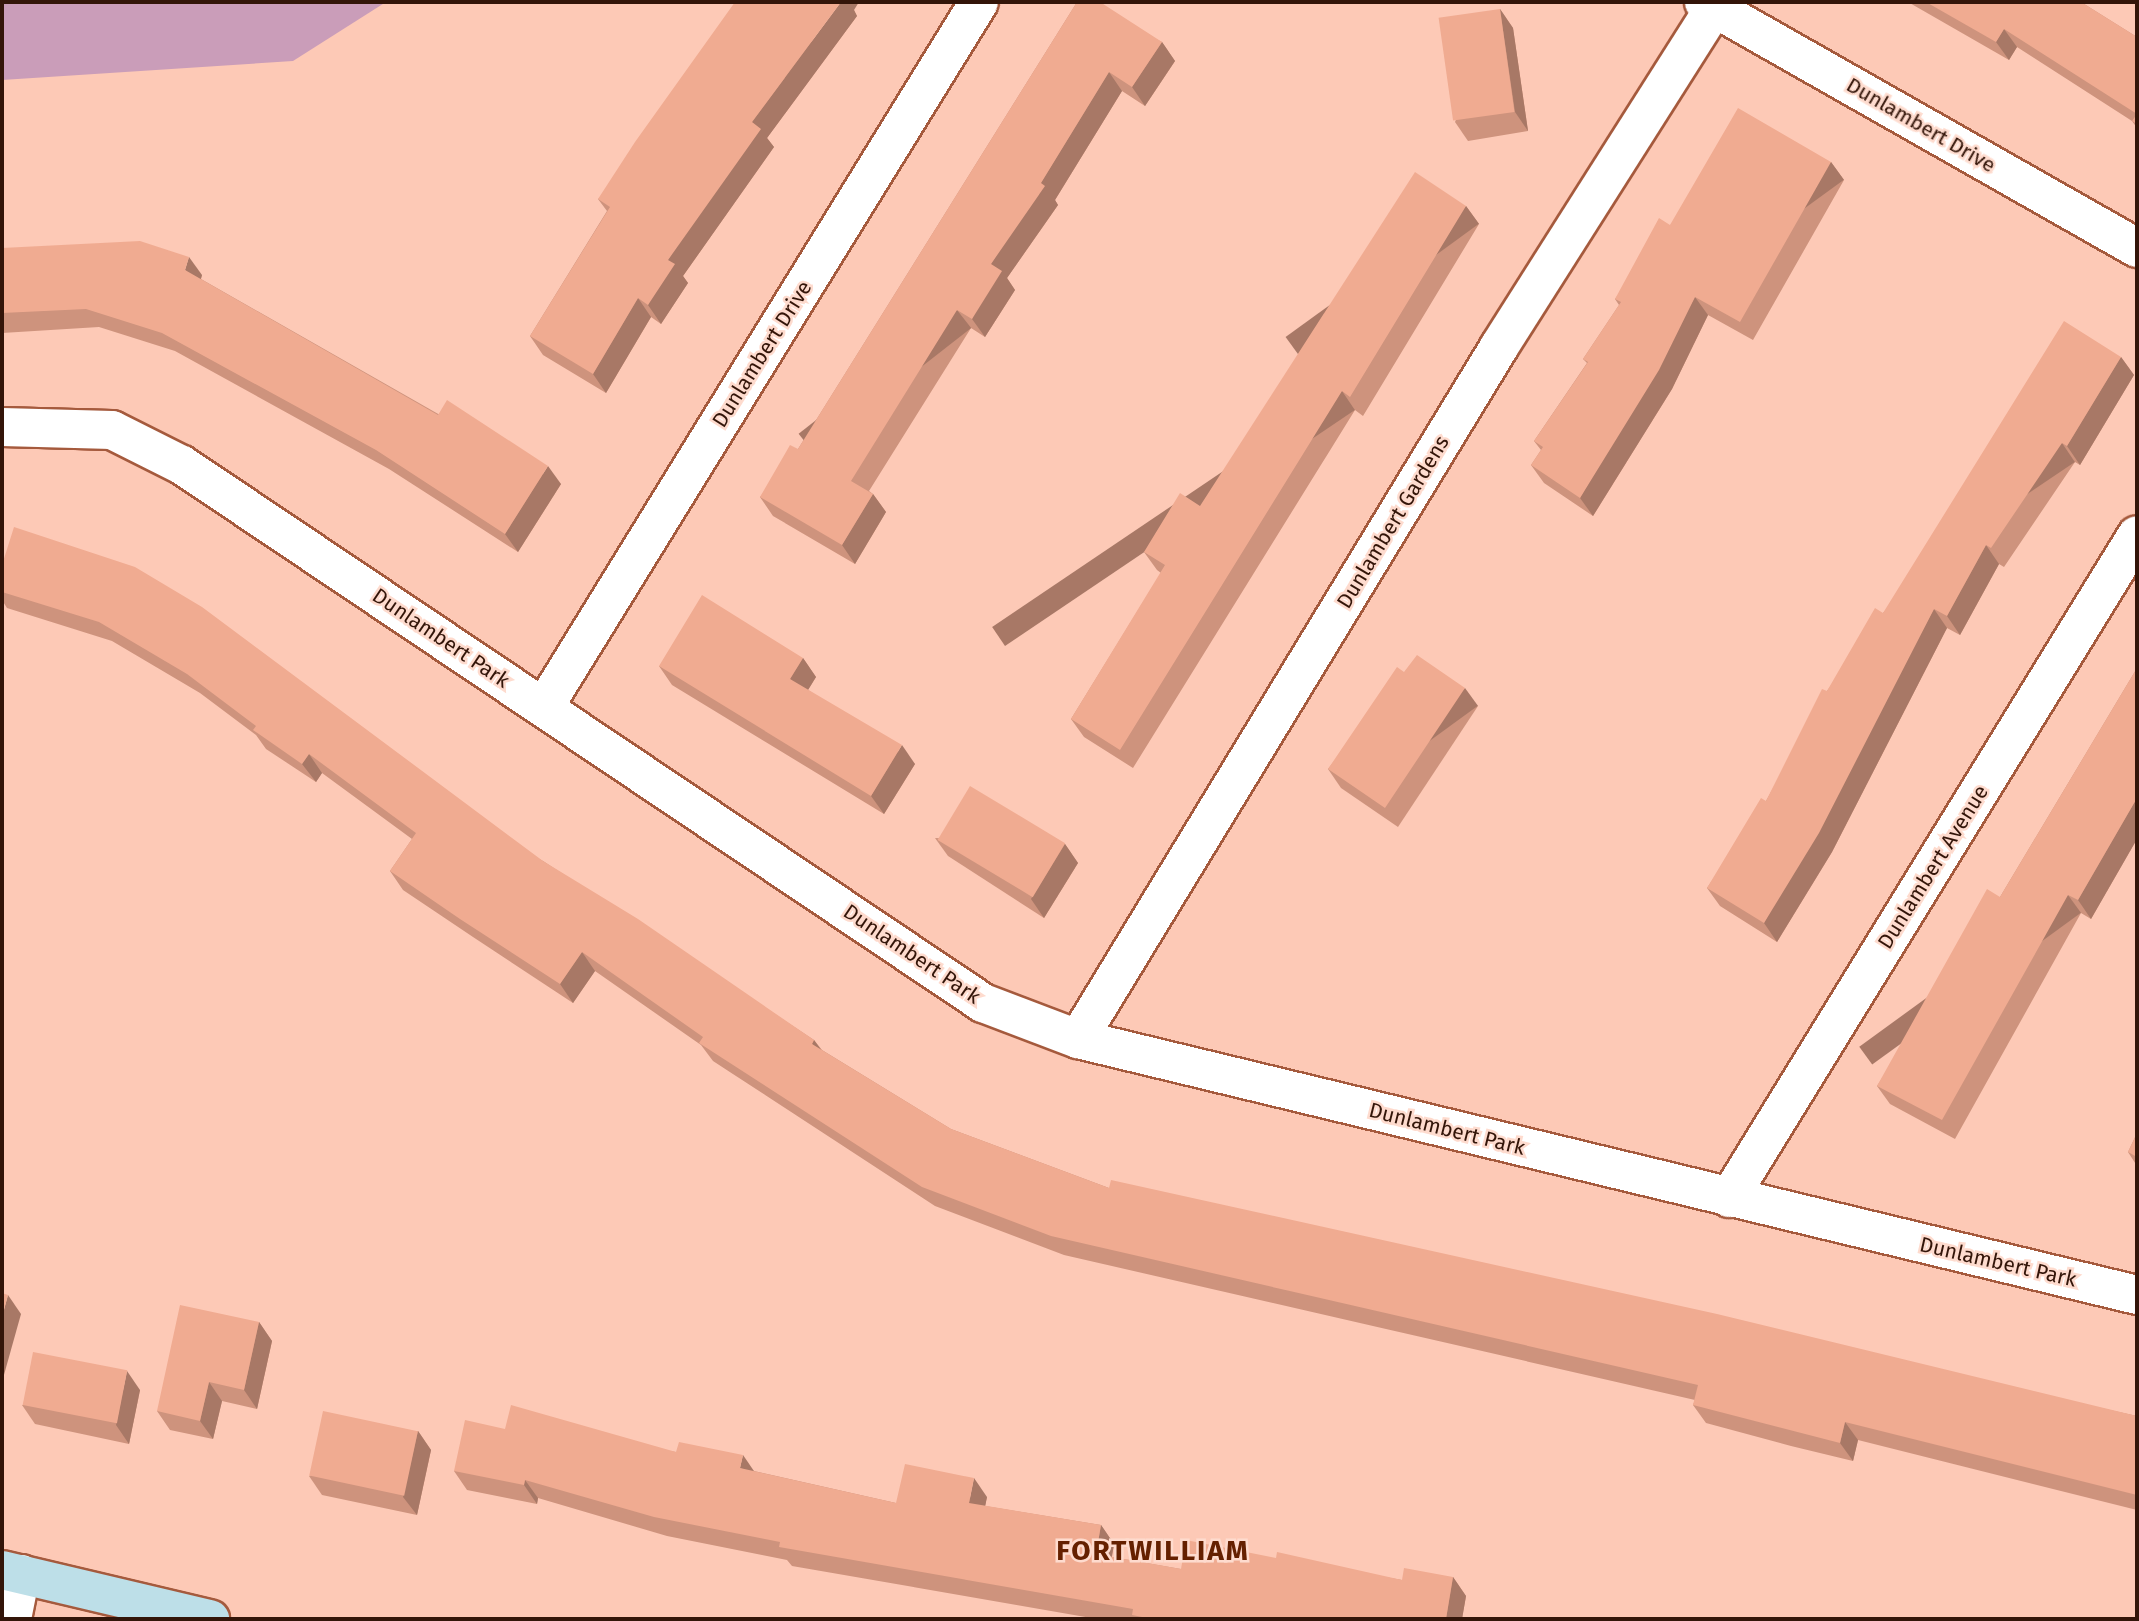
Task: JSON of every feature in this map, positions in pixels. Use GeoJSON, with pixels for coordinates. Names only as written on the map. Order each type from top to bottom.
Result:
{"type":"FeatureCollection","features":[{"type":"Feature","properties":{"kind":"street","name":"Dunlambert Drive"},"geometry":{"type":"LineString","coordinates":[[544,707],[979,2]]}},
{"type":"Feature","properties":{"kind":"street","name":"Dunlambert Drive"},"geometry":{"type":"LineString","coordinates":[[1709,5],[2137,248]]}},
{"type":"Feature","properties":{"kind":"street","name":"Dunlambert Gardens"},"geometry":{"type":"LineString","coordinates":[[1078,1040],[1709,5]]}},
{"type":"Feature","properties":{"kind":"street","name":"Dunlambert Park"},"geometry":{"type":"LineString","coordinates":[[2,427],[112,430],[182,465],[983,1003],[1078,1040],[2137,1295]]}},
{"type":"Feature","properties":{"kind":"street","name":"Dunlambert Avenue"},"geometry":{"type":"LineString","coordinates":[[1728,1198],[2137,536]]}},
{"type":"Feature","properties":{"kind":"street"},"geometry":{"type":"LineString","coordinates":[[12,1619],[11,1572],[210,1619]]}},
{"type":"Feature","properties":{"kind":"shaded area"},"geometry":{"type":"Polygon","coordinates":[[[2,2],[386,2],[293,61],[2,80],[2,2]]]}},
{"type":"Feature","properties":{"kind":"building"},"geometry":{"type":"Polygon","coordinates":[[[735,2],[841,2],[752,122],[761,129],[668,260],[675,264],[648,305],[638,298],[593,374],[530,336],[610,207],[598,199],[635,142],[735,2]]]}},
{"type":"Feature","properties":{"kind":"building"},"geometry":{"type":"Polygon","coordinates":[[[1077,2],[1100,2],[1162,42],[1132,87],[1109,72],[1041,183],[1045,186],[991,264],[1002,271],[972,319],[957,310],[851,481],[873,494],[842,545],[760,497],[790,445],[798,449],[1077,2]]]}},
{"type":"Feature","properties":{"kind":"building"},"geometry":{"type":"Polygon","coordinates":[[[1926,2],[2081,2],[2137,37],[2137,114],[2004,29],[1996,42],[1926,2]]]}},
{"type":"Feature","properties":{"kind":"building"},"geometry":{"type":"Polygon","coordinates":[[[1500,9],[1514,112],[1453,121],[1439,18],[1500,9]]]}},
{"type":"Feature","properties":{"kind":"building"},"geometry":{"type":"Polygon","coordinates":[[[1738,108],[1831,162],[1740,322],[1695,297],[1659,370],[1580,498],[1531,465],[1543,447],[1534,441],[1588,362],[1583,359],[1621,302],[1615,299],[1659,218],[1670,225],[1738,108]]]}},
{"type":"Feature","properties":{"kind":"building"},"geometry":{"type":"Polygon","coordinates":[[[1415,172],[1466,206],[1350,397],[1342,391],[1120,750],[1071,719],[1165,565],[1144,552],[1180,493],[1200,506],[1415,172]]]}},
{"type":"Feature","properties":{"kind":"building"},"geometry":{"type":"Polygon","coordinates":[[[140,241],[189,257],[185,270],[438,415],[447,400],[548,466],[505,534],[376,450],[162,333],[86,309],[2,313],[2,248],[140,241]]]}},
{"type":"Feature","properties":{"kind":"building"},"geometry":{"type":"Polygon","coordinates":[[[2064,321],[2121,357],[2067,446],[2062,443],[1991,548],[1986,545],[1947,616],[1934,609],[1819,833],[1764,923],[1707,888],[1761,798],[1766,801],[1822,689],[1827,691],[1875,608],[1883,613],[2064,321]]]}},
{"type":"Feature","properties":{"kind":"building"},"geometry":{"type":"Polygon","coordinates":[[[14,527],[135,567],[202,607],[543,861],[638,919],[814,1040],[812,1044],[951,1129],[1109,1188],[1111,1180],[1717,1314],[2137,1416],[2137,1495],[1845,1422],[1840,1443],[1693,1405],[1698,1385],[1051,1236],[922,1187],[699,1043],[703,1037],[582,952],[560,984],[390,871],[416,833],[309,754],[302,764],[253,730],[256,726],[187,674],[99,622],[2,592],[2,565],[14,527]]]}},
{"type":"Feature","properties":{"kind":"building"},"geometry":{"type":"Polygon","coordinates":[[[702,595],[803,658],[790,679],[902,745],[871,796],[659,666],[702,595]]]}},
{"type":"Feature","properties":{"kind":"building"},"geometry":{"type":"Polygon","coordinates":[[[1417,655],[1465,688],[1385,808],[1328,769],[1397,667],[1404,672],[1417,655]]]}},
{"type":"Feature","properties":{"kind":"building"},"geometry":{"type":"Polygon","coordinates":[[[2137,668],[2137,798],[2078,900],[2068,895],[1942,1120],[1877,1086],[1987,889],[2000,897],[2137,668]]]}},
{"type":"Feature","properties":{"kind":"building"},"geometry":{"type":"Polygon","coordinates":[[[970,786],[1065,843],[1033,897],[938,840],[970,786]]]}},
{"type":"Feature","properties":{"kind":"building"},"geometry":{"type":"Polygon","coordinates":[[[2137,1133],[2137,1157],[2128,1152],[2137,1133]]]}},
{"type":"Feature","properties":{"kind":"building"},"geometry":{"type":"Polygon","coordinates":[[[2,1293],[8,1295],[2,1317],[2,1293]]]}},
{"type":"Feature","properties":{"kind":"building"},"geometry":{"type":"Polygon","coordinates":[[[180,1305],[259,1322],[244,1390],[209,1382],[200,1421],[157,1411],[180,1305]]]}},
{"type":"Feature","properties":{"kind":"building"},"geometry":{"type":"Polygon","coordinates":[[[33,1352],[127,1370],[117,1423],[23,1405],[33,1352]]]}},
{"type":"Feature","properties":{"kind":"building"},"geometry":{"type":"Polygon","coordinates":[[[511,1405],[676,1452],[679,1442],[743,1455],[740,1468],[896,1503],[905,1464],[974,1478],[969,1503],[1101,1525],[1096,1554],[1181,1569],[1186,1540],[1276,1558],[1277,1552],[1402,1580],[1404,1568],[1453,1577],[1446,1619],[1152,1619],[1132,1615],[1133,1609],[779,1547],[780,1542],[654,1517],[525,1480],[524,1485],[454,1471],[465,1420],[505,1429],[511,1405]]]}},
{"type":"Feature","properties":{"kind":"building"},"geometry":{"type":"Polygon","coordinates":[[[323,1411],[418,1431],[404,1496],[309,1476],[323,1411]]]}},
{"type":"Feature","properties":{"kind":"district","name":"FORTWILLIAM"},"geometry":{"type":"Point","coordinates":[1153,1551]}}]}
